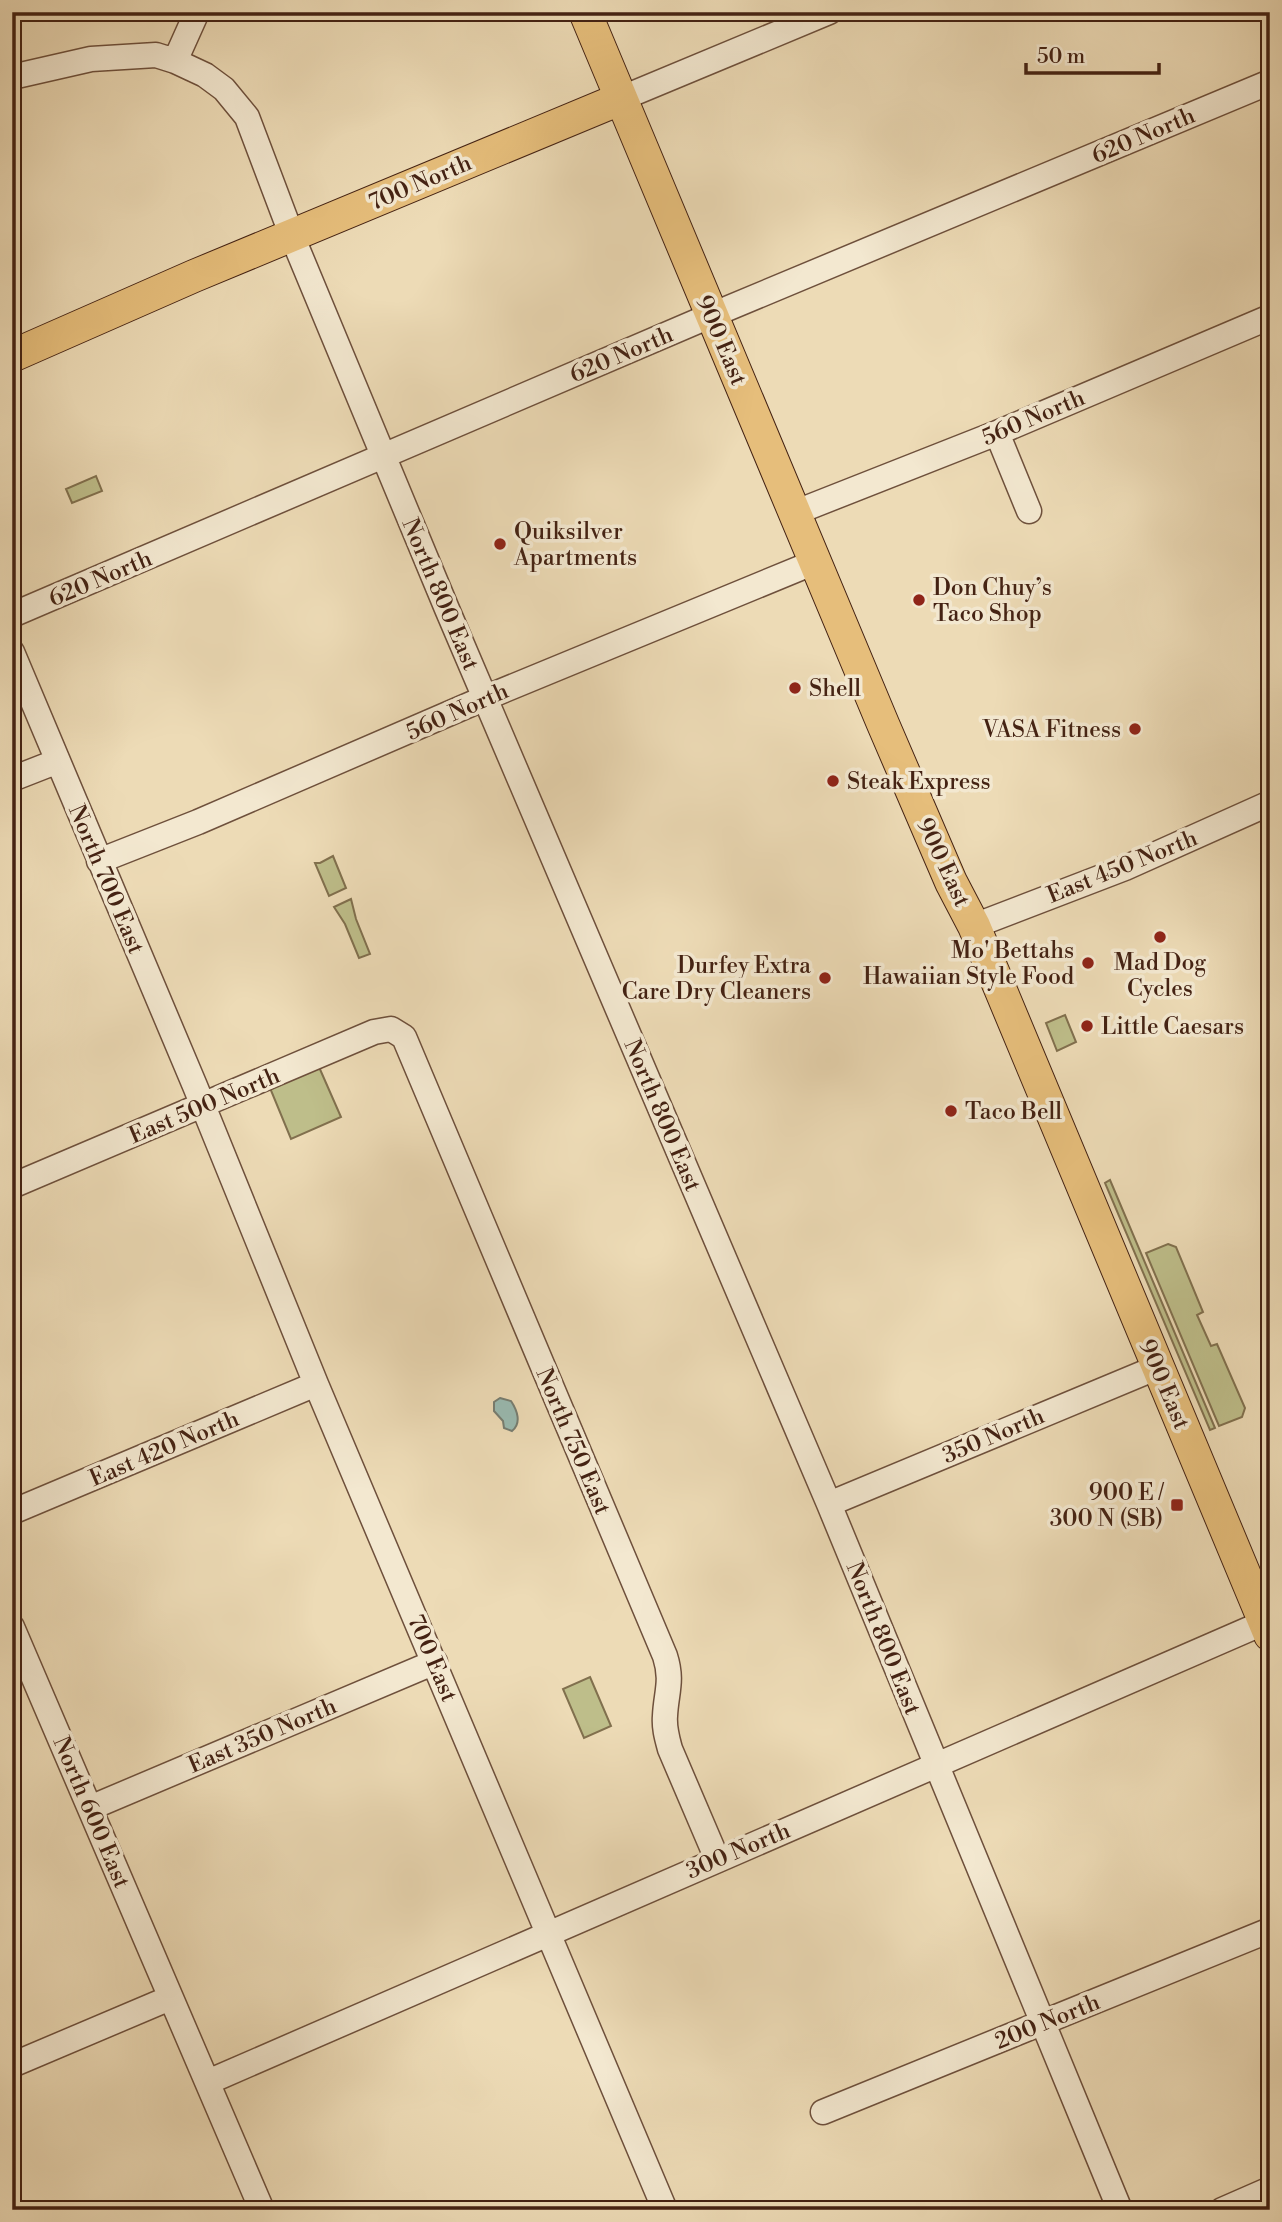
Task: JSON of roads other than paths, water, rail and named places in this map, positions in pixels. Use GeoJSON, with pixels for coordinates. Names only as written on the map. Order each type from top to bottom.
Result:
{"type":"FeatureCollection","features":[{"type":"Feature","properties":{"kind":"main road","name":"900 East"},"geometry":{"type":"LineString","coordinates":[[585,12],[794,513],[951,882],[974,926],[1268,1626]]}},
{"type":"Feature","properties":{"kind":"main road","name":"700 North"},"geometry":{"type":"LineString","coordinates":[[12,356],[620,99]]}},
{"type":"Feature","properties":{"kind":"street"},"geometry":{"type":"LineString","coordinates":[[176,61],[197,12]]}},
{"type":"Feature","properties":{"kind":"street","name":"700 North"},"geometry":{"type":"LineString","coordinates":[[620,99],[829,12]]}},
{"type":"Feature","properties":{"kind":"street","name":"North 800 East"},"geometry":{"type":"LineString","coordinates":[[12,76],[91,58],[156,55],[205,75],[224,89],[247,117],[292,236],[384,457],[829,1504],[1120,2210]]}},
{"type":"Feature","properties":{"kind":"street","name":"620 North"},"geometry":{"type":"LineString","coordinates":[[12,615],[712,315],[1270,82]]}},
{"type":"Feature","properties":{"kind":"street","name":"560 North"},"geometry":{"type":"LineString","coordinates":[[794,513],[997,433],[1270,317]]}},
{"type":"Feature","properties":{"kind":"street"},"geometry":{"type":"LineString","coordinates":[[997,433],[1029,511]]}},
{"type":"Feature","properties":{"kind":"street","name":"560 North"},"geometry":{"type":"LineString","coordinates":[[99,861],[211,817],[485,698],[815,562]]}},
{"type":"Feature","properties":{"kind":"street","name":"North 700 East"},"geometry":{"type":"LineString","coordinates":[[12,652],[203,1105]]}},
{"type":"Feature","properties":{"kind":"street"},"geometry":{"type":"LineString","coordinates":[[12,779],[58,761]]}},
{"type":"Feature","properties":{"kind":"street","name":"East 450 North"},"geometry":{"type":"LineString","coordinates":[[974,926],[1125,867],[1270,803]]}},
{"type":"Feature","properties":{"kind":"street","name":"East 500 North"},"geometry":{"type":"LineString","coordinates":[[12,1186],[374,1032],[386,1029],[397,1032]]}},
{"type":"Feature","properties":{"kind":"street","name":"North 750 East"},"geometry":{"type":"LineString","coordinates":[[397,1032],[408,1041],[665,1656],[671,1685],[665,1714],[670,1749],[717,1859]]}},
{"type":"Feature","properties":{"kind":"street","name":"700 East"},"geometry":{"type":"LineString","coordinates":[[203,1105],[316,1384],[665,2210]]}},
{"type":"Feature","properties":{"kind":"street","name":"350 North"},"geometry":{"type":"LineString","coordinates":[[829,1504],[1158,1367]]}},
{"type":"Feature","properties":{"kind":"street","name":"East 420 North"},"geometry":{"type":"LineString","coordinates":[[12,1512],[316,1384]]}},
{"type":"Feature","properties":{"kind":"street","name":"300 North"},"geometry":{"type":"LineString","coordinates":[[208,2082],[936,1764],[1268,1626]]}},
{"type":"Feature","properties":{"kind":"street","name":"North 600 East"},"geometry":{"type":"LineString","coordinates":[[13,1630],[208,2082]]}},
{"type":"Feature","properties":{"kind":"street","name":"East 350 North"},"geometry":{"type":"LineString","coordinates":[[90,1808],[435,1662]]}},
{"type":"Feature","properties":{"kind":"street","name":"200 North"},"geometry":{"type":"LineString","coordinates":[[823,2112],[1270,1930]]}},
{"type":"Feature","properties":{"kind":"street"},"geometry":{"type":"LineString","coordinates":[[12,2065],[170,1998]]}},
{"type":"Feature","properties":{"kind":"street"},"geometry":{"type":"LineString","coordinates":[[208,2082],[262,2210]]}},
{"type":"Feature","properties":{"kind":"street"},"geometry":{"type":"LineString","coordinates":[[1222,2210],[1270,2189]]}},
{"type":"Feature","properties":{"kind":"water"},"geometry":{"type":"Polygon","coordinates":[[[500,1398],[511,1401],[517,1412],[517,1424],[512,1431],[504,1428],[503,1421],[494,1411],[494,1402],[500,1398]]]}},
{"type":"Feature","properties":{"kind":"place","name":"Quiksilver Apartments"},"geometry":{"type":"Point","coordinates":[500,544]}},
{"type":"Feature","properties":{"kind":"place","name":"Don Chuy’s Taco Shop"},"geometry":{"type":"Point","coordinates":[919,600]}},
{"type":"Feature","properties":{"kind":"place","name":"Shell"},"geometry":{"type":"Point","coordinates":[795,688]}},
{"type":"Feature","properties":{"kind":"place","name":"VASA Fitness"},"geometry":{"type":"Point","coordinates":[1135,729]}},
{"type":"Feature","properties":{"kind":"place","name":"Steak Express"},"geometry":{"type":"Point","coordinates":[833,781]}},
{"type":"Feature","properties":{"kind":"place","name":"Mad Dog Cycles"},"geometry":{"type":"Point","coordinates":[1160,937]}},
{"type":"Feature","properties":{"kind":"place","name":"Mo' Bettahs Hawaiian Style Food"},"geometry":{"type":"Point","coordinates":[1088,963]}},
{"type":"Feature","properties":{"kind":"place","name":"Durfey Extra Care Dry Cleaners"},"geometry":{"type":"Point","coordinates":[825,978]}},
{"type":"Feature","properties":{"kind":"place","name":"Little Caesars"},"geometry":{"type":"Point","coordinates":[1087,1026]}},
{"type":"Feature","properties":{"kind":"place","name":"Taco Bell"},"geometry":{"type":"Point","coordinates":[951,1111]}},
{"type":"Feature","properties":{"kind":"place","name":"900 E / 300 N (SB)"},"geometry":{"type":"Point","coordinates":[1177,1505]}}]}
